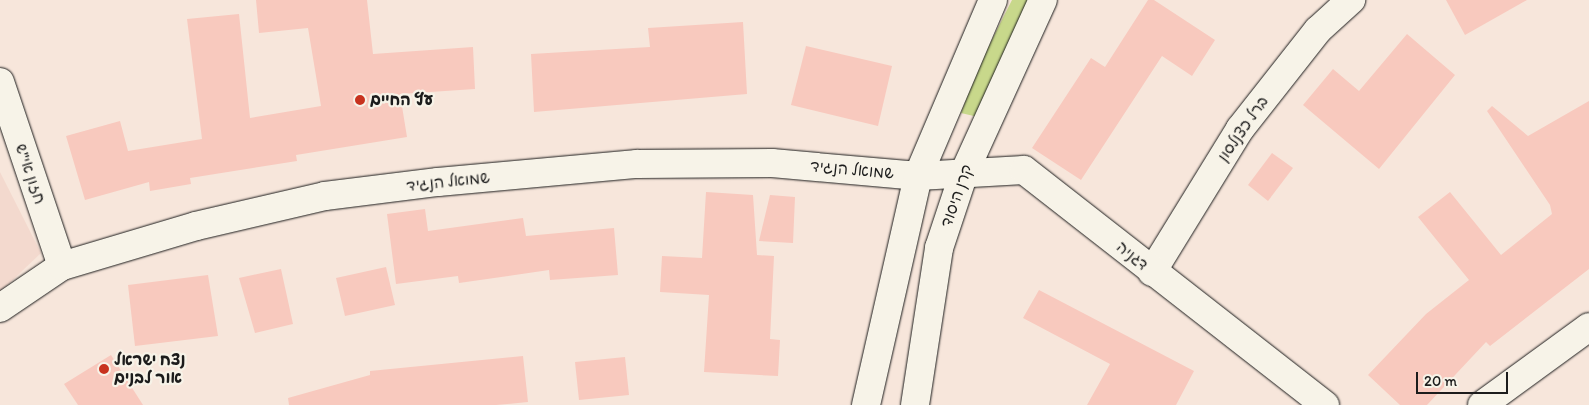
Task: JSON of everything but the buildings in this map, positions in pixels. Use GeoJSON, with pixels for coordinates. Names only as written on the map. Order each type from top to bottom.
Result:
{"type":"FeatureCollection","features":[{"type":"Feature","properties":{"kind":"street"},"geometry":{"type":"LineString","coordinates":[[866,405],[918,176],[993,0]]}},
{"type":"Feature","properties":{"kind":"street","name":"קרן היסוד"},"geometry":{"type":"LineString","coordinates":[[915,405],[939,248],[964,173],[1043,0]]}},
{"type":"Feature","properties":{"kind":"street","name":"ברל כצנלסון"},"geometry":{"type":"LineString","coordinates":[[1152,272],[1240,129],[1318,30],[1351,0]]}},
{"type":"Feature","properties":{"kind":"street","name":"חזון אי\"ש"},"geometry":{"type":"LineString","coordinates":[[0,82],[62,266]]}},
{"type":"Feature","properties":{"kind":"street","name":"שמואל הנגיד"},"geometry":{"type":"LineString","coordinates":[[0,308],[62,266],[196,226],[325,196],[438,182],[637,164],[772,162],[918,176]]}},
{"type":"Feature","properties":{"kind":"street","name":"דגניה"},"geometry":{"type":"LineString","coordinates":[[918,176],[1024,170],[1152,272],[1325,405]]}},
{"type":"Feature","properties":{"kind":"street"},"geometry":{"type":"LineString","coordinates":[[1482,405],[1589,327]]}},
{"type":"Feature","properties":{"kind":"shaded area"},"geometry":{"type":"Polygon","coordinates":[[[0,172],[41,253],[0,292],[0,172]]]}},
{"type":"Feature","properties":{"kind":"green space"},"geometry":{"type":"Polygon","coordinates":[[[1012,0],[1033,0],[978,117],[961,113],[977,69],[1012,0]]]}},
{"type":"Feature","properties":{"kind":"place","name":"עץ החיים"},"geometry":{"type":"Point","coordinates":[360,100]}},
{"type":"Feature","properties":{"kind":"place","name":"נצח ישראל אור לבנים"},"geometry":{"type":"Point","coordinates":[104,369]}}]}
